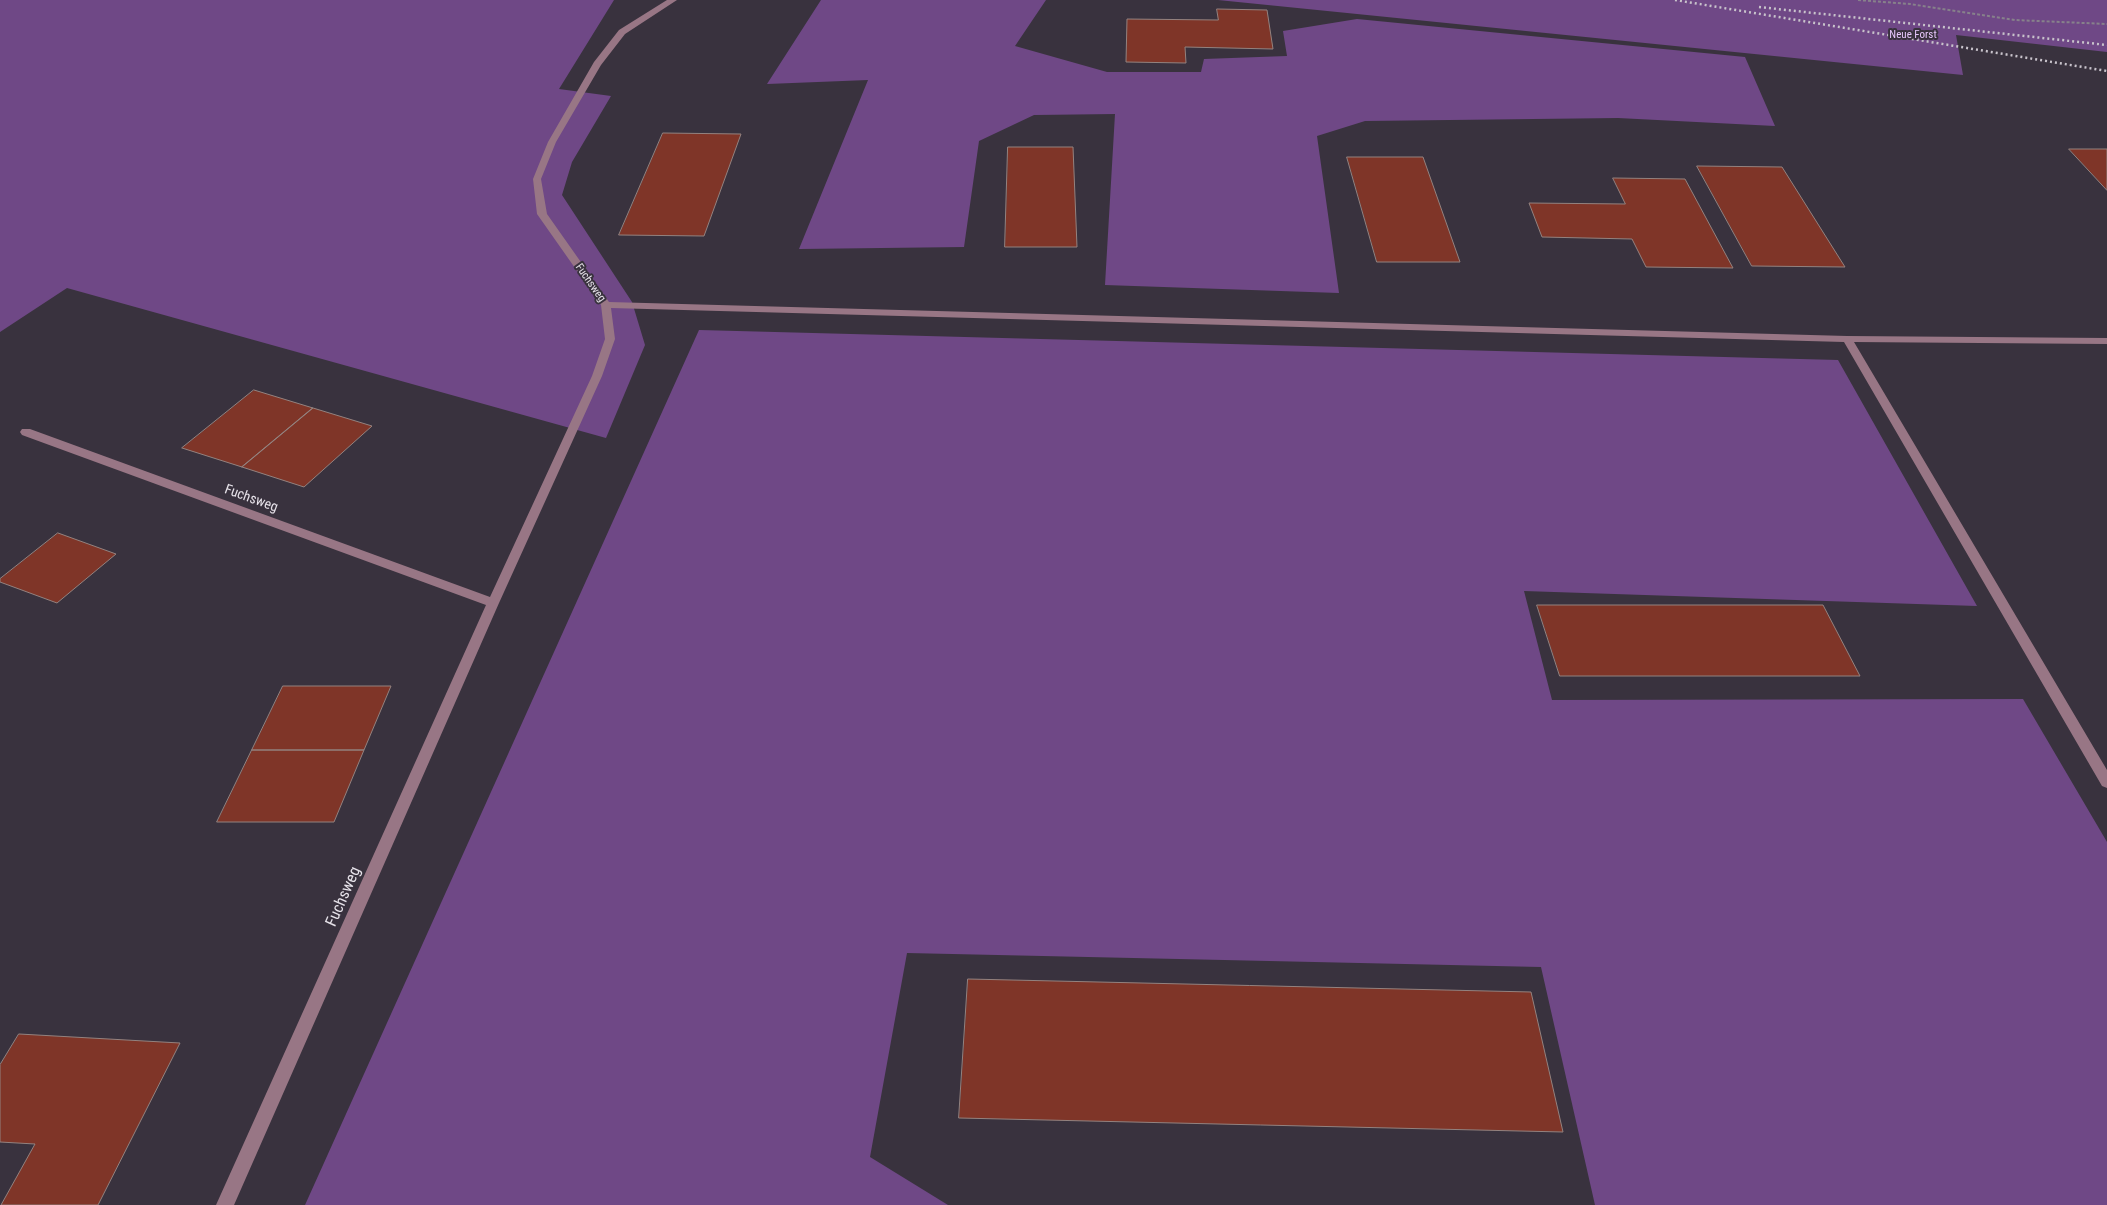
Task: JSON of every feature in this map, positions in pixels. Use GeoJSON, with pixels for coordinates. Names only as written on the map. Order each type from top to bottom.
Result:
{"type":"FeatureCollection","features":[{"type":"Feature","properties":{"kind":"street","name":"Fuchsweg"},"geometry":{"type":"LineString","coordinates":[[225,1205],[597,376],[610,339],[606,306],[542,214],[537,179],[552,142],[597,64],[622,32],[662,5],[673,0]]}},
{"type":"Feature","properties":{"kind":"street"},"geometry":{"type":"LineString","coordinates":[[606,306],[1847,339],[2107,341]]}},
{"type":"Feature","properties":{"kind":"street"},"geometry":{"type":"LineString","coordinates":[[1847,339],[2107,782]]}},
{"type":"Feature","properties":{"kind":"street","name":"Fuchsweg"},"geometry":{"type":"LineString","coordinates":[[26,432],[494,603]]}},
{"type":"Feature","properties":{"kind":"path"},"geometry":{"type":"LineString","coordinates":[[1858,0],[1910,4],[2016,20],[2107,24]]}},
{"type":"Feature","properties":{"kind":"green space"},"geometry":{"type":"Polygon","coordinates":[[[0,0],[614,0],[559,89],[611,96],[572,162],[562,195],[632,302],[645,345],[606,438],[67,288],[0,332],[0,0]]]}},
{"type":"Feature","properties":{"kind":"green space"},"geometry":{"type":"Polygon","coordinates":[[[821,0],[1046,0],[1015,46],[1107,72],[1201,72],[1204,59],[1287,56],[1283,31],[1357,19],[1745,57],[1775,126],[1618,118],[1365,121],[1317,136],[1339,293],[1105,285],[1115,114],[1034,115],[979,141],[964,247],[799,249],[868,80],[767,84],[821,0]]]}},
{"type":"Feature","properties":{"kind":"green space","name":"Neue Forst"},"geometry":{"type":"Polygon","coordinates":[[[1218,0],[2107,0],[2107,52],[1956,35],[1963,75],[1218,0]]]}},
{"type":"Feature","properties":{"kind":"green space"},"geometry":{"type":"Polygon","coordinates":[[[699,330],[1838,360],[1977,606],[1524,591],[1552,700],[2023,699],[2107,842],[2107,1205],[1595,1205],[1541,967],[907,953],[870,1157],[948,1205],[305,1205],[699,330]]]}},
{"type":"Feature","properties":{"kind":"building"},"geometry":{"type":"Polygon","coordinates":[[[1217,9],[1267,10],[1273,49],[1185,47],[1186,63],[1126,62],[1127,19],[1218,20],[1217,9]]]}},
{"type":"Feature","properties":{"kind":"building"},"geometry":{"type":"Polygon","coordinates":[[[663,133],[741,134],[704,236],[619,235],[663,133]]]}},
{"type":"Feature","properties":{"kind":"building"},"geometry":{"type":"Polygon","coordinates":[[[1008,147],[1073,147],[1077,247],[1005,247],[1008,147]]]}},
{"type":"Feature","properties":{"kind":"building"},"geometry":{"type":"Polygon","coordinates":[[[2069,149],[2107,149],[2107,190],[2069,149]]]}},
{"type":"Feature","properties":{"kind":"building"},"geometry":{"type":"Polygon","coordinates":[[[1347,157],[1423,157],[1460,262],[1377,262],[1347,157]]]}},
{"type":"Feature","properties":{"kind":"building"},"geometry":{"type":"Polygon","coordinates":[[[1697,166],[1782,167],[1845,267],[1752,266],[1697,166]]]}},
{"type":"Feature","properties":{"kind":"building"},"geometry":{"type":"Polygon","coordinates":[[[1613,178],[1685,179],[1733,268],[1646,267],[1632,239],[1542,237],[1529,203],[1625,204],[1613,178]]]}},
{"type":"Feature","properties":{"kind":"building"},"geometry":{"type":"Polygon","coordinates":[[[254,390],[313,408],[242,467],[182,448],[254,390]]]}},
{"type":"Feature","properties":{"kind":"building"},"geometry":{"type":"Polygon","coordinates":[[[313,408],[372,426],[304,487],[242,467],[313,408]]]}},
{"type":"Feature","properties":{"kind":"building"},"geometry":{"type":"Polygon","coordinates":[[[58,533],[116,554],[57,603],[0,582],[0,579],[58,533]]]}},
{"type":"Feature","properties":{"kind":"building"},"geometry":{"type":"Polygon","coordinates":[[[1537,605],[1823,605],[1860,676],[1560,676],[1537,605]]]}},
{"type":"Feature","properties":{"kind":"building"},"geometry":{"type":"Polygon","coordinates":[[[283,686],[391,686],[364,750],[252,750],[283,686]]]}},
{"type":"Feature","properties":{"kind":"building"},"geometry":{"type":"Polygon","coordinates":[[[252,750],[364,750],[334,822],[217,822],[252,750]]]}},
{"type":"Feature","properties":{"kind":"building"},"geometry":{"type":"Polygon","coordinates":[[[968,979],[1531,992],[1563,1132],[959,1118],[968,979]]]}},
{"type":"Feature","properties":{"kind":"building"},"geometry":{"type":"Polygon","coordinates":[[[19,1034],[180,1043],[98,1205],[1,1205],[35,1144],[0,1142],[0,1065],[19,1034]]]}},
{"type":"Feature","properties":{"kind":"railway"},"geometry":{"type":"LineString","coordinates":[[1675,0],[2107,71]]}},
{"type":"Feature","properties":{"kind":"railway"},"geometry":{"type":"LineString","coordinates":[[1759,7],[2107,45]]}}]}
